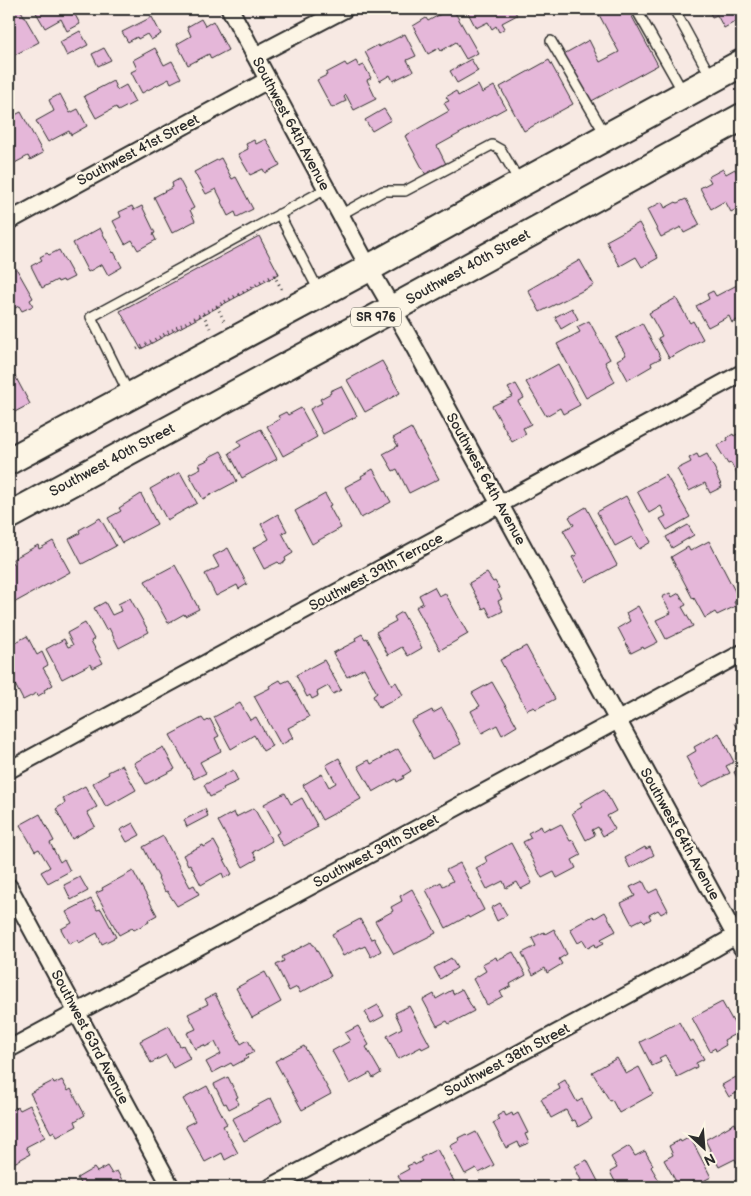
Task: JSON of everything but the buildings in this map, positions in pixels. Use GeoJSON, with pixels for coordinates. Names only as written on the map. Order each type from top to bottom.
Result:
{"type":"FeatureCollection","features":[{"type":"Feature","properties":{"kind":"main road"},"geometry":{"type":"LineString","coordinates":[[9,461],[368,268],[742,63]]}},
{"type":"Feature","properties":{"kind":"main road","name":"Southwest 40th Street"},"geometry":{"type":"LineString","coordinates":[[9,516],[742,117]]}},
{"type":"Feature","properties":{"kind":"street","name":"Southwest 64th Avenue"},"geometry":{"type":"LineString","coordinates":[[230,9],[368,268],[740,939]]}},
{"type":"Feature","properties":{"kind":"street"},"geometry":{"type":"LineString","coordinates":[[255,56],[345,9]]}},
{"type":"Feature","properties":{"kind":"street","name":"Southwest 41st Street"},"geometry":{"type":"LineString","coordinates":[[9,221],[268,80]]}},
{"type":"Feature","properties":{"kind":"street","name":"Southwest 39th Terrace"},"geometry":{"type":"LineString","coordinates":[[9,770],[742,373]]}},
{"type":"Feature","properties":{"kind":"street","name":"Southwest 39th Street"},"geometry":{"type":"LineString","coordinates":[[9,1049],[742,653]]}},
{"type":"Feature","properties":{"kind":"street","name":"Southwest 63rd Avenue"},"geometry":{"type":"LineString","coordinates":[[9,887],[171,1187]]}},
{"type":"Feature","properties":{"kind":"street","name":"Southwest 38th Street"},"geometry":{"type":"LineString","coordinates":[[271,1187],[704,954],[740,939]]}},
{"type":"Feature","properties":{"kind":"lane"},"geometry":{"type":"LineString","coordinates":[[636,9],[684,94]]}},
{"type":"Feature","properties":{"kind":"lane"},"geometry":{"type":"LineString","coordinates":[[674,9],[712,80]]}},
{"type":"Feature","properties":{"kind":"lane"},"geometry":{"type":"LineString","coordinates":[[551,41],[606,137]]}},
{"type":"Feature","properties":{"kind":"lane"},"geometry":{"type":"LineString","coordinates":[[340,216],[383,191],[405,191],[492,145],[500,150],[520,184]]}},
{"type":"Feature","properties":{"kind":"lane"},"geometry":{"type":"LineString","coordinates":[[130,396],[90,317],[326,189]]}},
{"type":"Feature","properties":{"kind":"lane"},"geometry":{"type":"LineString","coordinates":[[279,214],[320,293]]}},
{"type":"Feature","properties":{"kind":"path"},"geometry":{"type":"LineString","coordinates":[[138,349],[280,272]]}},
{"type":"Feature","properties":{"kind":"path"},"geometry":{"type":"LineString","coordinates":[[274,275],[283,292]]}},
{"type":"Feature","properties":{"kind":"path"},"geometry":{"type":"LineString","coordinates":[[216,306],[225,324]]}},
{"type":"Feature","properties":{"kind":"path"},"geometry":{"type":"LineString","coordinates":[[202,314],[211,331]]}}]}
